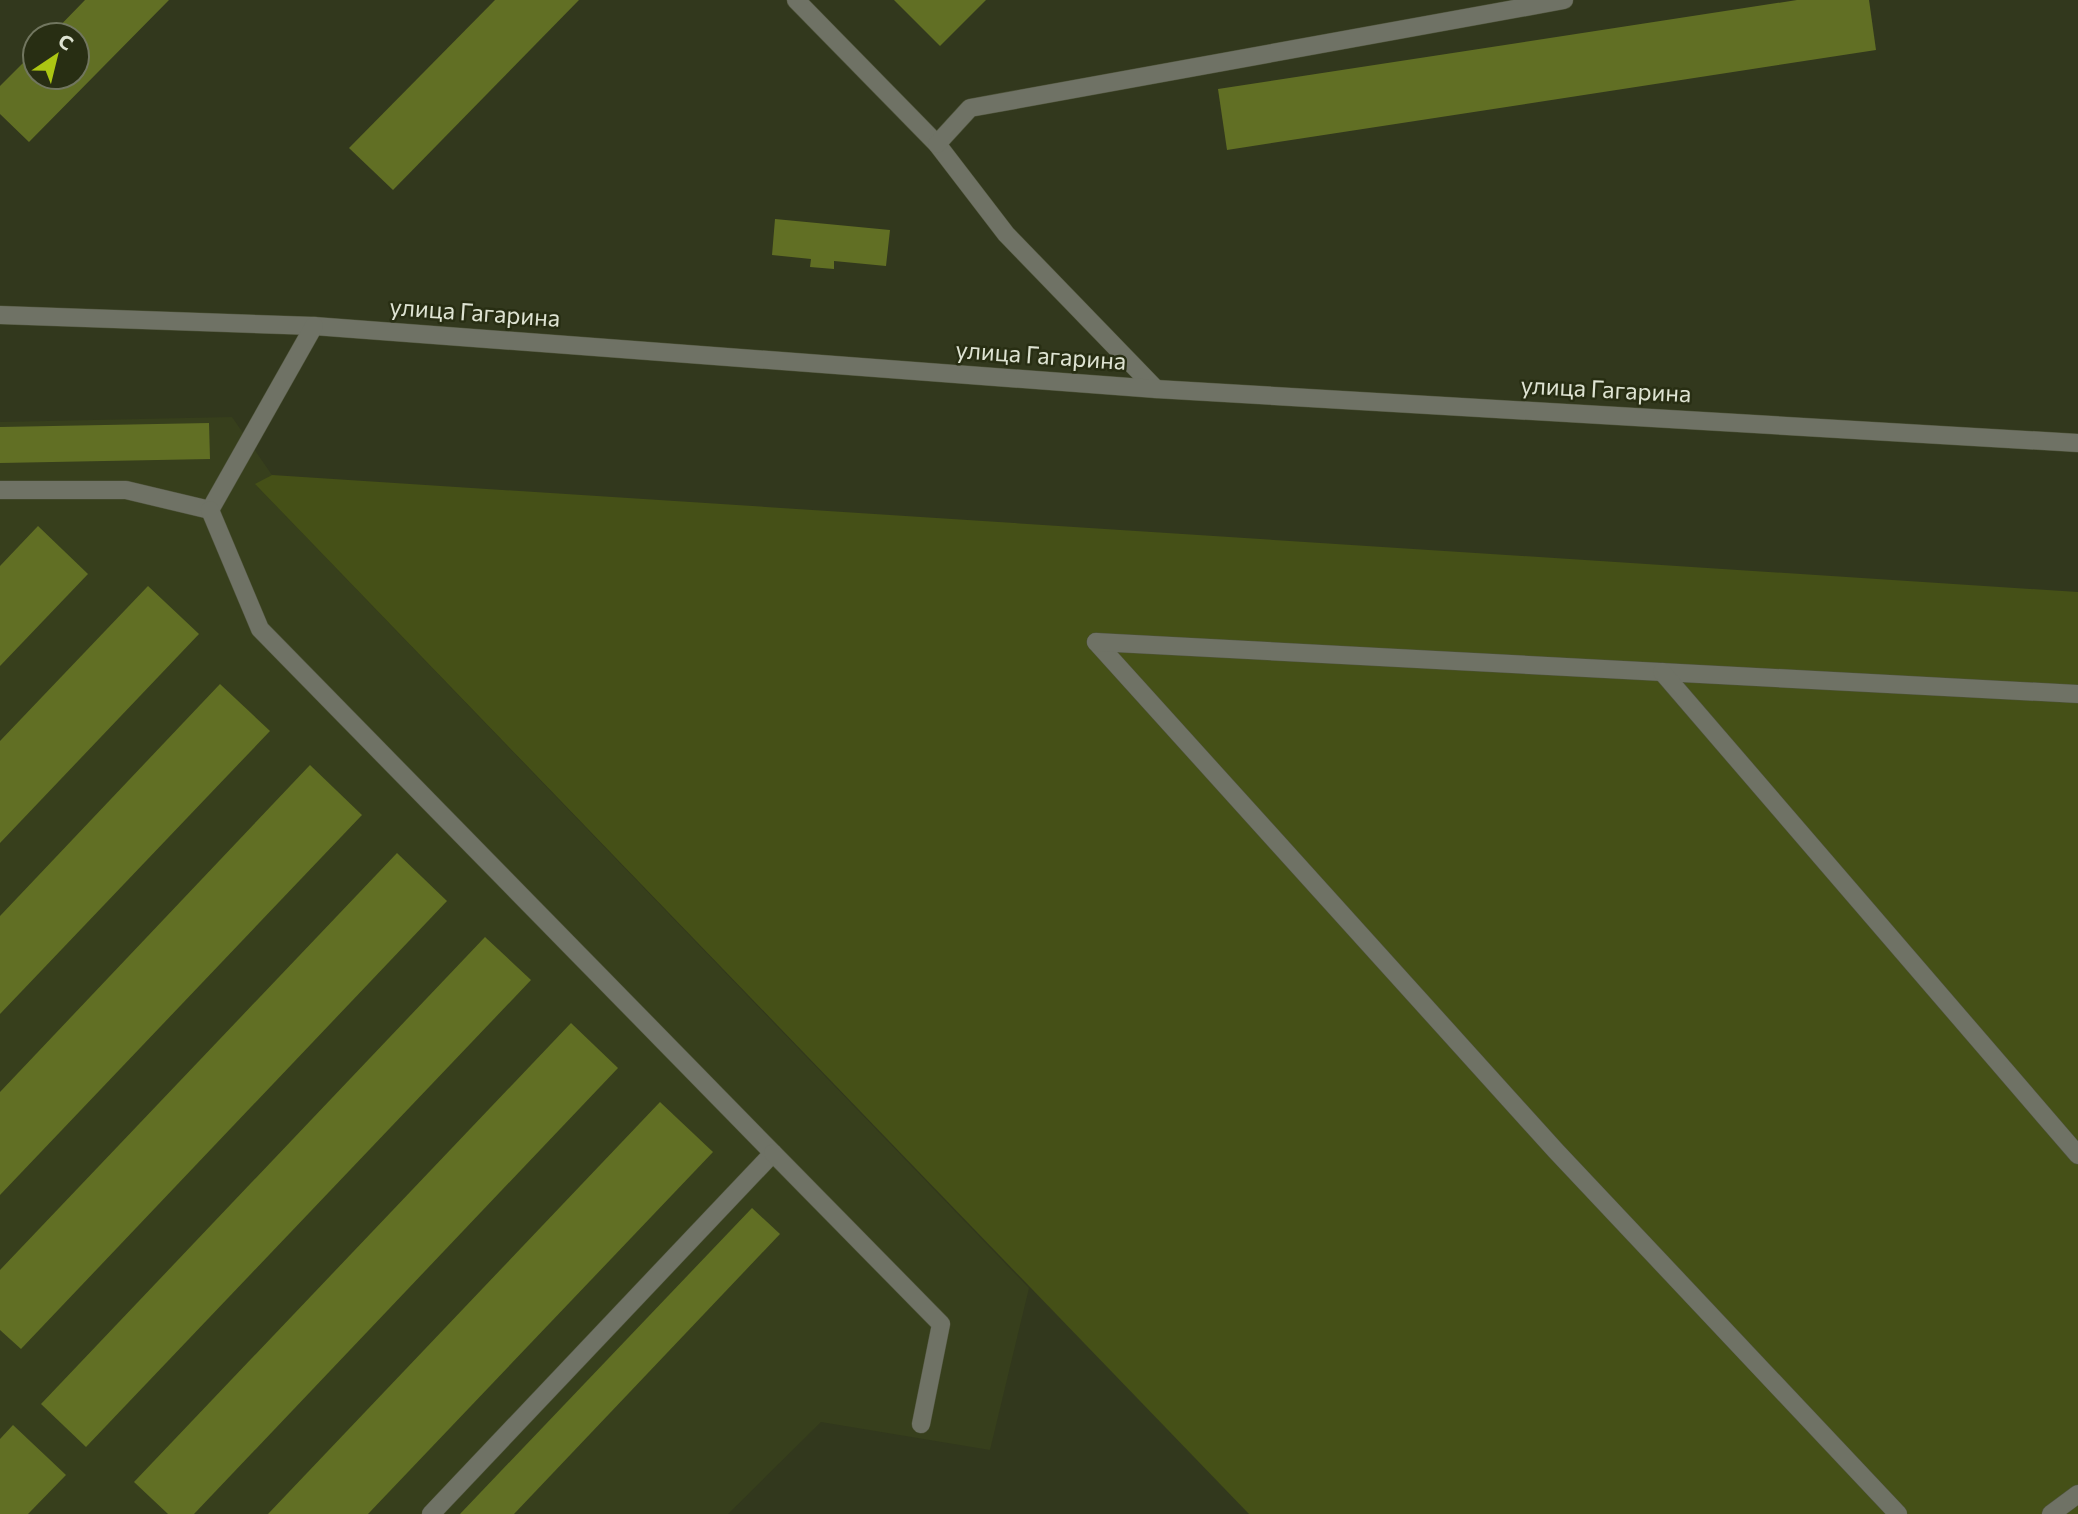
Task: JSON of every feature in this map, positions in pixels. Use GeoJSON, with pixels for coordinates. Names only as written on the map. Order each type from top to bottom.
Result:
{"type":"FeatureCollection","features":[{"type":"Feature","properties":{"kind":"street"},"geometry":{"type":"LineString","coordinates":[[796,0],[937,144],[1006,234],[1156,389]]}},
{"type":"Feature","properties":{"kind":"street"},"geometry":{"type":"LineString","coordinates":[[937,144],[970,108],[1564,0]]}},
{"type":"Feature","properties":{"kind":"street","name":"улица Гагарина"},"geometry":{"type":"LineString","coordinates":[[0,315],[314,326],[1156,389],[2078,443]]}},
{"type":"Feature","properties":{"kind":"street"},"geometry":{"type":"LineString","coordinates":[[210,510],[314,326]]}},
{"type":"Feature","properties":{"kind":"street"},"geometry":{"type":"LineString","coordinates":[[0,490],[126,490],[210,510]]}},
{"type":"Feature","properties":{"kind":"street"},"geometry":{"type":"LineString","coordinates":[[210,510],[260,629],[941,1324],[921,1424]]}},
{"type":"Feature","properties":{"kind":"street"},"geometry":{"type":"LineString","coordinates":[[1898,1514],[1556,1151],[1096,642],[2078,694]]}},
{"type":"Feature","properties":{"kind":"street"},"geometry":{"type":"LineString","coordinates":[[1662,672],[2078,1156]]}},
{"type":"Feature","properties":{"kind":"street"},"geometry":{"type":"LineString","coordinates":[[431,1514],[774,1153]]}},
{"type":"Feature","properties":{"kind":"street"},"geometry":{"type":"LineString","coordinates":[[2051,1514],[2078,1494]]}},
{"type":"Feature","properties":{"kind":"shaded area"},"geometry":{"type":"Polygon","coordinates":[[[232,417],[272,475],[256,485],[1029,1288],[990,1450],[821,1422],[728,1514],[0,1514],[0,422],[232,417]]]}},
{"type":"Feature","properties":{"kind":"shaded area"},"geometry":{"type":"Polygon","coordinates":[[[272,475],[2078,592],[2078,1514],[1249,1514],[255,484],[272,475]]]}},
{"type":"Feature","properties":{"kind":"building"},"geometry":{"type":"Polygon","coordinates":[[[85,0],[169,0],[91,79],[91,21],[65,21],[85,0]]]}},
{"type":"Feature","properties":{"kind":"building"},"geometry":{"type":"Polygon","coordinates":[[[495,0],[579,0],[393,190],[349,148],[495,0]]]}},
{"type":"Feature","properties":{"kind":"building"},"geometry":{"type":"Polygon","coordinates":[[[894,0],[986,0],[940,46],[894,0]]]}},
{"type":"Feature","properties":{"kind":"building"},"geometry":{"type":"Polygon","coordinates":[[[1797,0],[1869,0],[1876,50],[1227,150],[1218,89],[1797,0]]]}},
{"type":"Feature","properties":{"kind":"building"},"geometry":{"type":"Polygon","coordinates":[[[21,65],[21,91],[79,91],[29,142],[0,114],[0,86],[21,65]]]}},
{"type":"Feature","properties":{"kind":"building"},"geometry":{"type":"Polygon","coordinates":[[[775,219],[890,230],[886,266],[834,261],[834,269],[810,267],[811,259],[772,255],[775,219]]]}},
{"type":"Feature","properties":{"kind":"building"},"geometry":{"type":"Polygon","coordinates":[[[209,423],[210,459],[0,463],[0,427],[209,423]]]}},
{"type":"Feature","properties":{"kind":"building"},"geometry":{"type":"Polygon","coordinates":[[[38,526],[88,574],[0,666],[0,566],[38,526]]]}},
{"type":"Feature","properties":{"kind":"building"},"geometry":{"type":"Polygon","coordinates":[[[148,586],[199,634],[0,843],[0,741],[148,586]]]}},
{"type":"Feature","properties":{"kind":"building"},"geometry":{"type":"Polygon","coordinates":[[[220,684],[270,731],[0,1014],[0,916],[220,684]]]}},
{"type":"Feature","properties":{"kind":"building"},"geometry":{"type":"Polygon","coordinates":[[[310,765],[362,815],[0,1195],[0,1092],[310,765]]]}},
{"type":"Feature","properties":{"kind":"building"},"geometry":{"type":"Polygon","coordinates":[[[397,853],[447,901],[21,1349],[0,1330],[0,1270],[397,853]]]}},
{"type":"Feature","properties":{"kind":"building"},"geometry":{"type":"Polygon","coordinates":[[[485,937],[531,980],[86,1447],[41,1404],[485,937]]]}},
{"type":"Feature","properties":{"kind":"building"},"geometry":{"type":"Polygon","coordinates":[[[571,1023],[618,1068],[194,1514],[168,1514],[134,1482],[571,1023]]]}},
{"type":"Feature","properties":{"kind":"building"},"geometry":{"type":"Polygon","coordinates":[[[660,1102],[713,1152],[368,1514],[268,1514],[660,1102]]]}},
{"type":"Feature","properties":{"kind":"building"},"geometry":{"type":"Polygon","coordinates":[[[752,1208],[780,1234],[514,1514],[460,1514],[752,1208]]]}},
{"type":"Feature","properties":{"kind":"building"},"geometry":{"type":"Polygon","coordinates":[[[13,1425],[66,1475],[28,1514],[0,1514],[0,1439],[13,1425]]]}}]}
